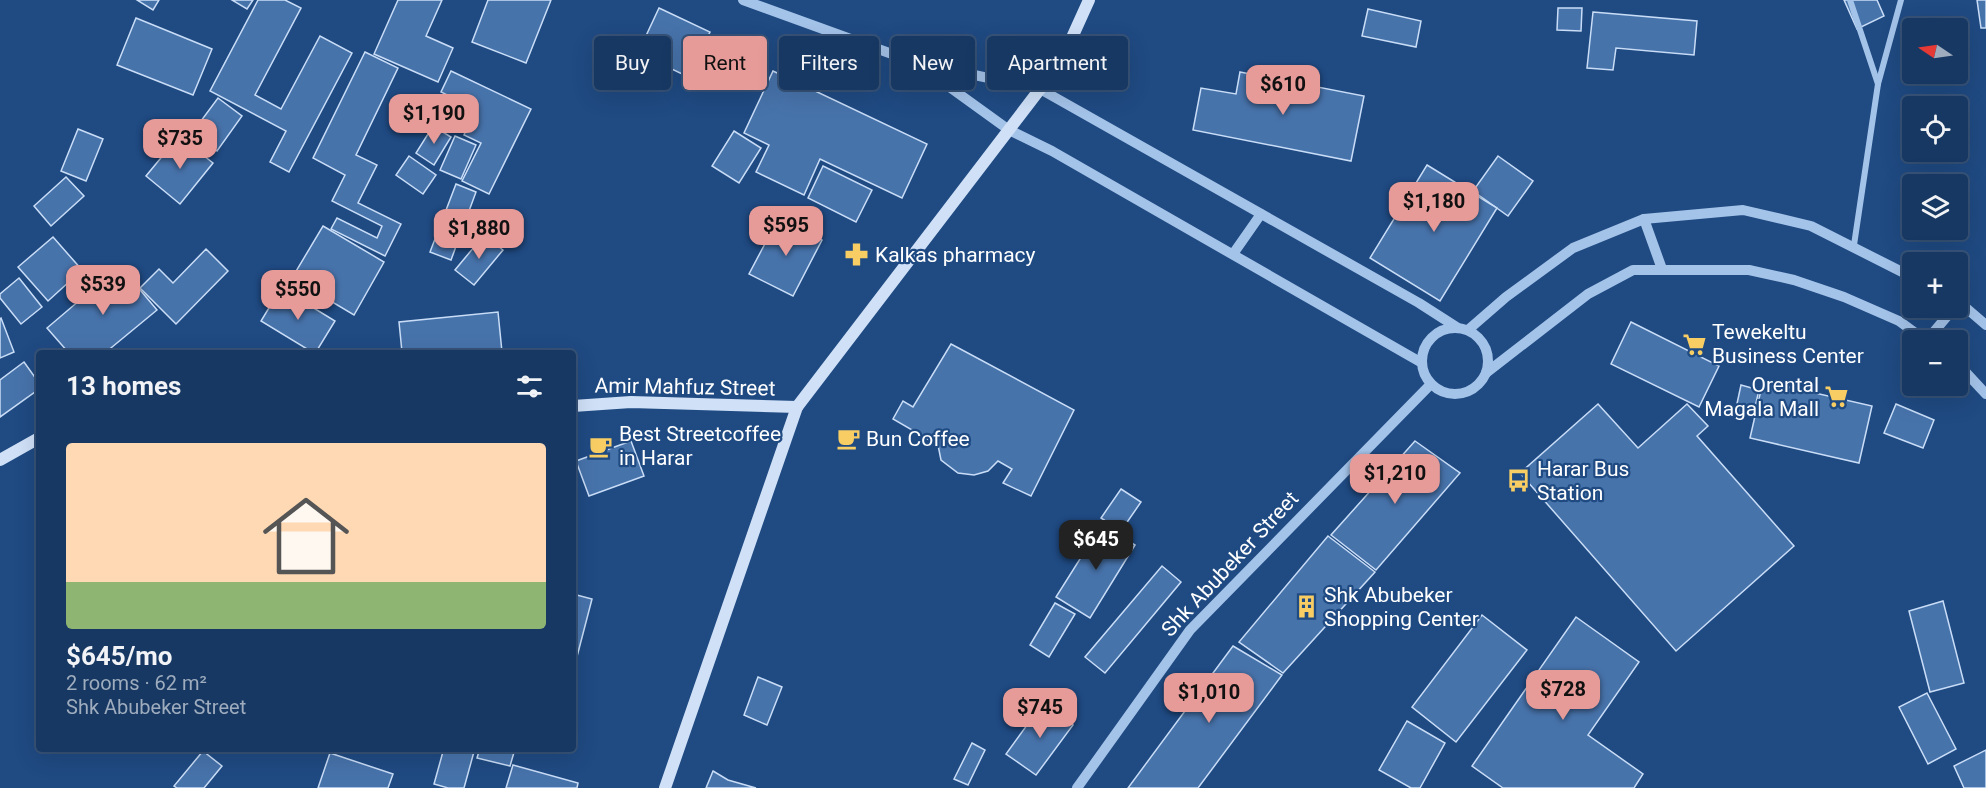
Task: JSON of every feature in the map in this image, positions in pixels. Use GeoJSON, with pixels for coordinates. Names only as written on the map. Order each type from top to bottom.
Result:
{"type":"FeatureCollection","features":[{"type":"Feature","properties":{"kind":"main road"},"geometry":{"type":"LineString","coordinates":[[1073,36],[1089,0]]}},
{"type":"Feature","properties":{"kind":"main road"},"geometry":{"type":"LineString","coordinates":[[665,788],[797,407],[1040,90]]}},
{"type":"Feature","properties":{"kind":"main road","name":"Amir Mahfuz Street"},"geometry":{"type":"LineString","coordinates":[[576,406],[631,402],[797,407]]}},
{"type":"Feature","properties":{"kind":"main road"},"geometry":{"type":"LineString","coordinates":[[0,460],[36,440]]}},
{"type":"Feature","properties":{"kind":"street"},"geometry":{"type":"LineString","coordinates":[[743,0],[891,54]]}},
{"type":"Feature","properties":{"kind":"street"},"geometry":{"type":"LineString","coordinates":[[1850,0],[1878,84]]}},
{"type":"Feature","properties":{"kind":"street"},"geometry":{"type":"LineString","coordinates":[[1854,245],[1878,84],[1901,0]]}},
{"type":"Feature","properties":{"kind":"street"},"geometry":{"type":"LineString","coordinates":[[953,90],[1009,130],[1052,151],[1422,363],[1431,384],[1450,394],[1461,394],[1472,390],[1486,373],[1588,294],[1633,270],[1749,270],[1794,280],[1844,297],[1899,321],[1912,330]]}},
{"type":"Feature","properties":{"kind":"street"},"geometry":{"type":"LineString","coordinates":[[1040,90],[1477,335],[1488,352],[1486,373]]}},
{"type":"Feature","properties":{"kind":"street"},"geometry":{"type":"LineString","coordinates":[[1422,363],[1428,341],[1446,329],[1463,329],[1572,248],[1644,219],[1743,210],[1811,226],[1854,245],[1902,271]]}},
{"type":"Feature","properties":{"kind":"street"},"geometry":{"type":"LineString","coordinates":[[1233,254],[1260,214]]}},
{"type":"Feature","properties":{"kind":"street"},"geometry":{"type":"LineString","coordinates":[[1644,219],[1662,269]]}},
{"type":"Feature","properties":{"kind":"street"},"geometry":{"type":"LineString","coordinates":[[1968,311],[1986,325]]}},
{"type":"Feature","properties":{"kind":"street"},"geometry":{"type":"LineString","coordinates":[[1934,330],[1944,318]]}},
{"type":"Feature","properties":{"kind":"street"},"geometry":{"type":"LineString","coordinates":[[1968,375],[1986,394]]}},
{"type":"Feature","properties":{"kind":"street","name":"Shk Abubeker Street"},"geometry":{"type":"LineString","coordinates":[[1077,788],[1190,630],[1431,384]]}},
{"type":"Feature","properties":{"kind":"building"},"geometry":{"type":"Polygon","coordinates":[[[137,0],[159,0],[153,10],[137,0]]]}},
{"type":"Feature","properties":{"kind":"building"},"geometry":{"type":"Polygon","coordinates":[[[232,0],[253,0],[247,9],[232,0]]]}},
{"type":"Feature","properties":{"kind":"building"},"geometry":{"type":"Polygon","coordinates":[[[258,0],[285,0],[301,8],[255,95],[281,109],[320,36],[352,53],[289,172],[270,162],[286,131],[210,91],[258,0]]]}},
{"type":"Feature","properties":{"kind":"building"},"geometry":{"type":"Polygon","coordinates":[[[398,0],[442,0],[426,36],[453,48],[438,82],[374,54],[398,0]]]}},
{"type":"Feature","properties":{"kind":"building"},"geometry":{"type":"Polygon","coordinates":[[[488,0],[551,0],[526,63],[472,42],[488,0]]]}},
{"type":"Feature","properties":{"kind":"building"},"geometry":{"type":"Polygon","coordinates":[[[1844,0],[1877,0],[1884,16],[1857,29],[1844,0]]]}},
{"type":"Feature","properties":{"kind":"building"},"geometry":{"type":"Polygon","coordinates":[[[1977,0],[1986,0],[1986,28],[1981,28],[1977,0]]]}},
{"type":"Feature","properties":{"kind":"building"},"geometry":{"type":"Polygon","coordinates":[[[659,8],[710,32],[708,36],[683,36],[683,74],[671,69],[671,36],[646,36],[659,8]]]}},
{"type":"Feature","properties":{"kind":"building"},"geometry":{"type":"Polygon","coordinates":[[[1558,8],[1582,8],[1581,31],[1557,30],[1558,8]]]}},
{"type":"Feature","properties":{"kind":"building"},"geometry":{"type":"Polygon","coordinates":[[[1368,9],[1421,21],[1416,47],[1362,36],[1368,9]]]}},
{"type":"Feature","properties":{"kind":"building"},"geometry":{"type":"Polygon","coordinates":[[[1593,12],[1697,21],[1694,55],[1616,48],[1613,70],[1587,68],[1593,12]]]}},
{"type":"Feature","properties":{"kind":"building"},"geometry":{"type":"Polygon","coordinates":[[[136,18],[212,49],[193,95],[117,65],[136,18]]]}},
{"type":"Feature","properties":{"kind":"building"},"geometry":{"type":"Polygon","coordinates":[[[365,52],[398,68],[356,155],[377,165],[358,203],[401,224],[385,256],[331,229],[337,218],[377,238],[382,226],[332,201],[345,175],[313,158],[365,52]]]}},
{"type":"Feature","properties":{"kind":"building"},"geometry":{"type":"Polygon","coordinates":[[[451,71],[531,109],[489,194],[462,181],[481,143],[464,135],[476,109],[441,92],[451,71]]]}},
{"type":"Feature","properties":{"kind":"building"},"geometry":{"type":"Polygon","coordinates":[[[773,71],[779,74],[779,90],[813,90],[927,144],[902,198],[820,159],[804,195],[756,172],[769,145],[744,133],[764,90],[767,90],[767,84],[773,71]]]}},
{"type":"Feature","properties":{"kind":"building"},"geometry":{"type":"Polygon","coordinates":[[[1240,72],[1364,96],[1351,161],[1193,130],[1201,88],[1236,94],[1240,72]]]}},
{"type":"Feature","properties":{"kind":"building"},"geometry":{"type":"Polygon","coordinates":[[[218,98],[242,116],[217,151],[192,133],[218,98]]]}},
{"type":"Feature","properties":{"kind":"building"},"geometry":{"type":"Polygon","coordinates":[[[433,126],[451,137],[434,165],[416,153],[433,126]]]}},
{"type":"Feature","properties":{"kind":"building"},"geometry":{"type":"Polygon","coordinates":[[[78,129],[103,139],[86,181],[61,171],[78,129]]]}},
{"type":"Feature","properties":{"kind":"building"},"geometry":{"type":"Polygon","coordinates":[[[734,131],[761,148],[739,183],[712,166],[734,131]]]}},
{"type":"Feature","properties":{"kind":"building"},"geometry":{"type":"Polygon","coordinates":[[[179,136],[213,163],[180,204],[146,176],[179,136]]]}},
{"type":"Feature","properties":{"kind":"building"},"geometry":{"type":"Polygon","coordinates":[[[455,136],[476,145],[461,179],[440,170],[455,136]]]}},
{"type":"Feature","properties":{"kind":"building"},"geometry":{"type":"Polygon","coordinates":[[[409,156],[436,175],[423,194],[396,175],[409,156]]]}},
{"type":"Feature","properties":{"kind":"building"},"geometry":{"type":"Polygon","coordinates":[[[1498,156],[1533,181],[1508,216],[1473,191],[1498,156]]]}},
{"type":"Feature","properties":{"kind":"building"},"geometry":{"type":"Polygon","coordinates":[[[1427,165],[1497,208],[1440,301],[1370,258],[1427,165]]]}},
{"type":"Feature","properties":{"kind":"building"},"geometry":{"type":"Polygon","coordinates":[[[823,166],[872,190],[856,222],[808,198],[823,166]]]}},
{"type":"Feature","properties":{"kind":"building"},"geometry":{"type":"Polygon","coordinates":[[[66,177],[84,196],[51,226],[34,206],[66,177]]]}},
{"type":"Feature","properties":{"kind":"building"},"geometry":{"type":"Polygon","coordinates":[[[456,184],[476,192],[451,260],[430,252],[456,184]]]}},
{"type":"Feature","properties":{"kind":"building"},"geometry":{"type":"Polygon","coordinates":[[[779,217],[822,240],[793,296],[749,274],[779,217]]]}},
{"type":"Feature","properties":{"kind":"building"},"geometry":{"type":"Polygon","coordinates":[[[323,226],[384,262],[354,315],[292,278],[323,226]]]}},
{"type":"Feature","properties":{"kind":"building"},"geometry":{"type":"Polygon","coordinates":[[[484,235],[503,250],[474,285],[455,270],[484,235]]]}},
{"type":"Feature","properties":{"kind":"building"},"geometry":{"type":"Polygon","coordinates":[[[53,237],[82,270],[48,301],[18,267],[53,237]]]}},
{"type":"Feature","properties":{"kind":"building"},"geometry":{"type":"Polygon","coordinates":[[[206,249],[228,271],[176,324],[140,288],[159,269],[173,283],[206,249]]]}},
{"type":"Feature","properties":{"kind":"building"},"geometry":{"type":"Polygon","coordinates":[[[120,266],[157,310],[108,350],[66,350],[47,328],[120,266]]]}},
{"type":"Feature","properties":{"kind":"building"},"geometry":{"type":"Polygon","coordinates":[[[19,278],[42,307],[21,324],[0,298],[0,294],[19,278]]]}},
{"type":"Feature","properties":{"kind":"building"},"geometry":{"type":"Polygon","coordinates":[[[281,288],[335,321],[317,350],[309,350],[261,321],[281,288]]]}},
{"type":"Feature","properties":{"kind":"building"},"geometry":{"type":"Polygon","coordinates":[[[498,312],[502,350],[402,350],[399,322],[498,312]]]}},
{"type":"Feature","properties":{"kind":"building"},"geometry":{"type":"Polygon","coordinates":[[[0,319],[14,352],[0,358],[0,319]]]}},
{"type":"Feature","properties":{"kind":"building"},"geometry":{"type":"Polygon","coordinates":[[[1631,322],[1719,366],[1699,407],[1611,364],[1631,322]]]}},
{"type":"Feature","properties":{"kind":"building"},"geometry":{"type":"Polygon","coordinates":[[[951,344],[1074,410],[1031,496],[1003,483],[1012,469],[998,461],[988,471],[974,475],[958,473],[941,460],[938,445],[893,419],[903,401],[913,407],[951,344]]]}},
{"type":"Feature","properties":{"kind":"building"},"geometry":{"type":"Polygon","coordinates":[[[24,362],[36,379],[36,391],[0,417],[0,380],[24,362]]]}},
{"type":"Feature","properties":{"kind":"building"},"geometry":{"type":"Polygon","coordinates":[[[1763,381],[1872,406],[1859,463],[1750,438],[1763,381]]]}},
{"type":"Feature","properties":{"kind":"building"},"geometry":{"type":"Polygon","coordinates":[[[1741,385],[1759,390],[1753,416],[1735,413],[1741,385]]]}},
{"type":"Feature","properties":{"kind":"building"},"geometry":{"type":"Polygon","coordinates":[[[1598,404],[1638,448],[1687,404],[1708,426],[1697,436],[1794,546],[1676,651],[1520,473],[1598,404]]]}},
{"type":"Feature","properties":{"kind":"building"},"geometry":{"type":"Polygon","coordinates":[[[1896,404],[1934,420],[1923,448],[1884,433],[1896,404]]]}},
{"type":"Feature","properties":{"kind":"building"},"geometry":{"type":"Polygon","coordinates":[[[631,441],[644,476],[589,496],[576,461],[631,441]]]}},
{"type":"Feature","properties":{"kind":"building","name":"Shk Abubeker Shopping Center"},"geometry":{"type":"Polygon","coordinates":[[[1415,441],[1460,473],[1376,570],[1331,535],[1415,441]]]}},
{"type":"Feature","properties":{"kind":"building"},"geometry":{"type":"Polygon","coordinates":[[[1121,489],[1141,502],[1121,531],[1101,518],[1121,489]]]}},
{"type":"Feature","properties":{"kind":"building"},"geometry":{"type":"Polygon","coordinates":[[[1102,524],[1135,545],[1090,618],[1056,597],[1102,524]]]}},
{"type":"Feature","properties":{"kind":"building","name":"Shk Abubeker Shopping Center"},"geometry":{"type":"Polygon","coordinates":[[[1328,536],[1375,572],[1283,673],[1239,642],[1328,536]]]}},
{"type":"Feature","properties":{"kind":"building"},"geometry":{"type":"Polygon","coordinates":[[[1162,566],[1181,582],[1105,673],[1085,657],[1162,566]]]}},
{"type":"Feature","properties":{"kind":"building"},"geometry":{"type":"Polygon","coordinates":[[[576,595],[592,599],[576,660],[576,595]]]}},
{"type":"Feature","properties":{"kind":"building"},"geometry":{"type":"Polygon","coordinates":[[[1943,601],[1964,683],[1930,692],[1909,611],[1943,601]]]}},
{"type":"Feature","properties":{"kind":"building"},"geometry":{"type":"Polygon","coordinates":[[[1055,603],[1075,614],[1049,657],[1030,645],[1055,603]]]}},
{"type":"Feature","properties":{"kind":"building"},"geometry":{"type":"Polygon","coordinates":[[[1482,615],[1527,650],[1456,742],[1412,707],[1482,615]]]}},
{"type":"Feature","properties":{"kind":"building"},"geometry":{"type":"Polygon","coordinates":[[[1576,617],[1639,662],[1588,735],[1643,774],[1634,788],[1503,788],[1472,766],[1576,617]]]}},
{"type":"Feature","properties":{"kind":"building"},"geometry":{"type":"Polygon","coordinates":[[[1233,646],[1282,675],[1198,788],[1128,788],[1233,646]]]}},
{"type":"Feature","properties":{"kind":"building"},"geometry":{"type":"Polygon","coordinates":[[[758,677],[782,687],[767,725],[744,715],[758,677]]]}},
{"type":"Feature","properties":{"kind":"building"},"geometry":{"type":"Polygon","coordinates":[[[1927,693],[1956,749],[1928,764],[1899,707],[1927,693]]]}},
{"type":"Feature","properties":{"kind":"building"},"geometry":{"type":"Polygon","coordinates":[[[1043,703],[1073,725],[1036,775],[1006,754],[1043,703]]]}},
{"type":"Feature","properties":{"kind":"building"},"geometry":{"type":"Polygon","coordinates":[[[1407,721],[1445,743],[1420,788],[1411,788],[1379,770],[1407,721]]]}},
{"type":"Feature","properties":{"kind":"building"},"geometry":{"type":"Polygon","coordinates":[[[972,743],[985,750],[968,785],[954,779],[972,743]]]}},
{"type":"Feature","properties":{"kind":"building"},"geometry":{"type":"Polygon","coordinates":[[[1986,750],[1986,788],[1964,788],[1954,766],[1986,750]]]}},
{"type":"Feature","properties":{"kind":"building"},"geometry":{"type":"Polygon","coordinates":[[[202,752],[222,766],[204,788],[174,786],[202,752]]]}},
{"type":"Feature","properties":{"kind":"building"},"geometry":{"type":"Polygon","coordinates":[[[443,752],[474,752],[464,788],[448,788],[434,784],[443,752]]]}},
{"type":"Feature","properties":{"kind":"building"},"geometry":{"type":"Polygon","coordinates":[[[479,752],[514,752],[510,766],[477,758],[479,752]]]}},
{"type":"Feature","properties":{"kind":"building"},"geometry":{"type":"Polygon","coordinates":[[[330,753],[393,774],[388,788],[318,788],[330,753]]]}},
{"type":"Feature","properties":{"kind":"building"},"geometry":{"type":"Polygon","coordinates":[[[513,765],[578,783],[577,788],[506,788],[513,765]]]}},
{"type":"Feature","properties":{"kind":"building"},"geometry":{"type":"Polygon","coordinates":[[[713,771],[728,780],[756,788],[706,788],[713,771]]]}},
{"type":"Feature","properties":{"kind":"place","name":"Kalkas pharmacy"},"geometry":{"type":"Point","coordinates":[857,255]}},
{"type":"Feature","properties":{"kind":"place","name":"Tewekeltu Business Center"},"geometry":{"type":"Point","coordinates":[1694,344]}},
{"type":"Feature","properties":{"kind":"place","name":"Orental Magala Mall"},"geometry":{"type":"Point","coordinates":[1837,397]}},
{"type":"Feature","properties":{"kind":"place","name":"Bun Coffee"},"geometry":{"type":"Point","coordinates":[848,439]}},
{"type":"Feature","properties":{"kind":"place","name":"Best Streetcoffee in Harar"},"geometry":{"type":"Point","coordinates":[601,446]}},
{"type":"Feature","properties":{"kind":"place","name":"Harar Bus Station"},"geometry":{"type":"Point","coordinates":[1519,481]}},
{"type":"Feature","properties":{"kind":"place","name":"Shk Abubeker Shopping Center"},"geometry":{"type":"Point","coordinates":[1306,607]}}]}
